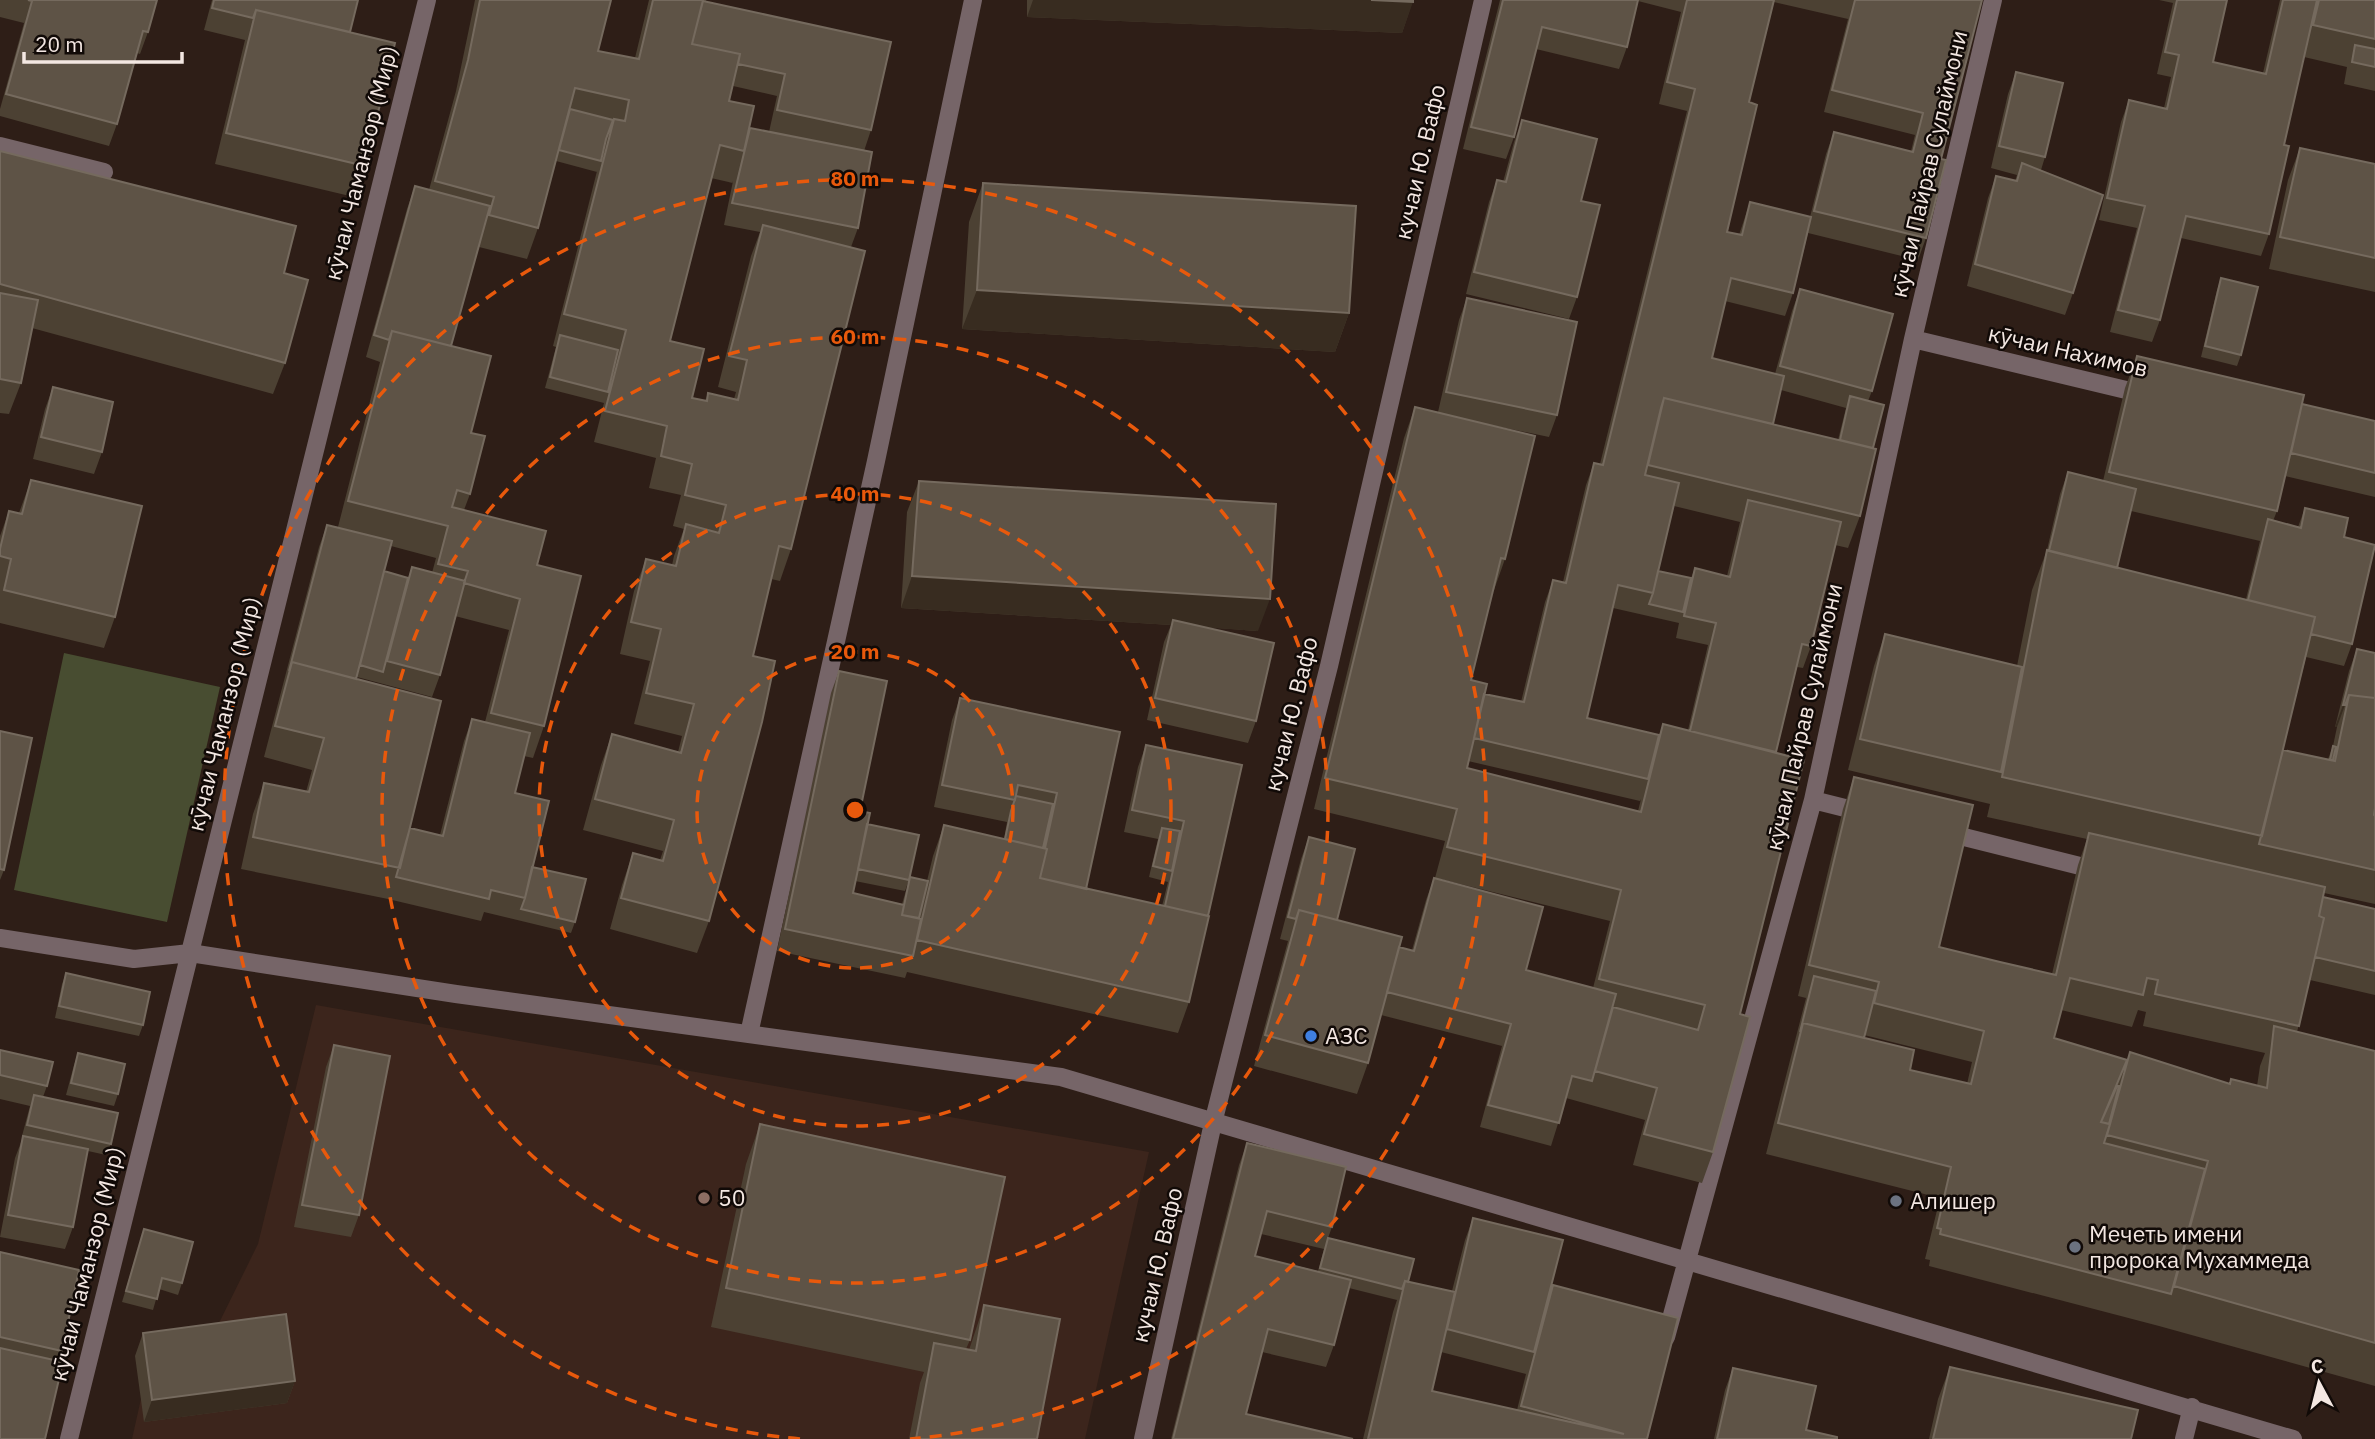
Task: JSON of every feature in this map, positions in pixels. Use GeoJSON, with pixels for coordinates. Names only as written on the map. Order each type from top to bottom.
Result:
{"type":"FeatureCollection","features":[{"type":"Feature","properties":{"kind":"street","name":"кӯчаи Чаманзор (Мир)"},"geometry":{"type":"LineString","coordinates":[[69,1439],[427,0]]}},
{"type":"Feature","properties":{"kind":"street"},"geometry":{"type":"LineString","coordinates":[[749,1034],[876,461],[973,0]]}},
{"type":"Feature","properties":{"kind":"street","name":"кучаи Ю. Вафо"},"geometry":{"type":"LineString","coordinates":[[1143,1439],[1213,1124],[1329,666],[1483,0]]}},
{"type":"Feature","properties":{"kind":"street","name":"кӯчаи Пайрав Сулаймони"},"geometry":{"type":"LineString","coordinates":[[1662,1351],[1813,800],[1913,339],[1993,0]]}},
{"type":"Feature","properties":{"kind":"street"},"geometry":{"type":"LineString","coordinates":[[0,146],[104,172]]}},
{"type":"Feature","properties":{"kind":"street","name":"кӯчаи Нахимов"},"geometry":{"type":"LineString","coordinates":[[1913,339],[2171,401]]}},
{"type":"Feature","properties":{"kind":"street"},"geometry":{"type":"LineString","coordinates":[[1813,800],[1879,816]]}},
{"type":"Feature","properties":{"kind":"street"},"geometry":{"type":"LineString","coordinates":[[1931,829],[2115,874]]}},
{"type":"Feature","properties":{"kind":"street"},"geometry":{"type":"LineString","coordinates":[[0,938],[134,960],[190,953],[1061,1077],[1213,1124],[2293,1439]]}},
{"type":"Feature","properties":{"kind":"street"},"geometry":{"type":"LineString","coordinates":[[2184,1439],[2192,1408]]}},
{"type":"Feature","properties":{"kind":"shaded area","name":"50"},"geometry":{"type":"Polygon","coordinates":[[[316,1005],[1149,1152],[1085,1439],[132,1439],[155,1336],[218,1325],[258,1244],[316,1005]]]}},
{"type":"Feature","properties":{"kind":"green space"},"geometry":{"type":"Polygon","coordinates":[[[64,653],[220,687],[167,922],[14,890],[64,653]]]}},
{"type":"Feature","properties":{"kind":"building"},"geometry":{"type":"Polygon","coordinates":[[[28,0],[157,0],[148,32],[143,31],[117,124],[6,94],[32,1],[28,0]]]}},
{"type":"Feature","properties":{"kind":"building"},"geometry":{"type":"Polygon","coordinates":[[[214,0],[358,0],[350,32],[256,10],[253,18],[212,8],[214,0]]]}},
{"type":"Feature","properties":{"kind":"building"},"geometry":{"type":"Polygon","coordinates":[[[480,0],[611,0],[598,51],[639,59],[653,0],[703,0],[692,44],[740,54],[729,101],[754,106],[744,151],[720,145],[670,341],[704,349],[692,398],[707,401],[708,393],[738,400],[747,360],[729,356],[763,225],[865,251],[791,549],[779,546],[753,656],[775,661],[762,722],[709,921],[621,898],[633,853],[663,861],[674,820],[595,799],[612,734],[681,753],[694,704],[646,693],[661,629],[631,622],[646,559],[676,566],[686,524],[719,533],[726,505],[685,495],[692,464],[661,456],[667,426],[605,411],[626,330],[564,314],[614,119],[625,121],[629,100],[575,88],[538,228],[489,215],[494,197],[435,181],[468,60],[480,0]]]}},
{"type":"Feature","properties":{"kind":"building"},"geometry":{"type":"Polygon","coordinates":[[[1371,0],[1413,0],[1413,2],[1371,0]]]}},
{"type":"Feature","properties":{"kind":"building"},"geometry":{"type":"Polygon","coordinates":[[[1503,0],[1638,0],[1627,47],[1542,27],[1514,137],[1471,127],[1503,0]]]}},
{"type":"Feature","properties":{"kind":"building"},"geometry":{"type":"Polygon","coordinates":[[[1687,0],[1774,0],[1749,102],[1757,105],[1727,232],[1742,235],[1750,202],[1811,217],[1793,293],[1731,278],[1712,358],[1784,376],[1773,424],[1664,398],[1661,408],[1645,475],[1679,483],[1653,593],[1618,585],[1587,718],[1659,735],[1648,779],[1474,738],[1484,694],[1524,702],[1553,580],[1566,583],[1594,463],[1603,465],[1695,89],[1667,82],[1687,0]]]}},
{"type":"Feature","properties":{"kind":"building"},"geometry":{"type":"Polygon","coordinates":[[[1855,0],[1982,0],[1941,159],[1946,160],[1926,238],[1814,211],[1834,132],[1913,152],[1923,113],[1832,90],[1855,0]]]}},
{"type":"Feature","properties":{"kind":"building"},"geometry":{"type":"Polygon","coordinates":[[[2177,0],[2227,0],[2213,62],[2266,74],[2283,0],[2317,0],[2284,145],[2289,146],[2269,234],[2186,216],[2160,320],[2118,310],[2145,206],[2107,198],[2129,100],[2167,109],[2179,55],[2165,52],[2177,0]]]}},
{"type":"Feature","properties":{"kind":"building"},"geometry":{"type":"Polygon","coordinates":[[[2319,0],[2375,0],[2375,39],[2313,25],[2319,0]]]}},
{"type":"Feature","properties":{"kind":"building"},"geometry":{"type":"Polygon","coordinates":[[[703,1],[891,42],[871,130],[777,110],[785,74],[738,64],[740,54],[692,44],[703,1]]]}},
{"type":"Feature","properties":{"kind":"building"},"geometry":{"type":"Polygon","coordinates":[[[256,10],[395,43],[365,166],[226,133],[256,10]]]}},
{"type":"Feature","properties":{"kind":"building"},"geometry":{"type":"Polygon","coordinates":[[[2355,45],[2375,49],[2375,67],[2352,62],[2355,45]]]}},
{"type":"Feature","properties":{"kind":"building"},"geometry":{"type":"Polygon","coordinates":[[[2016,72],[2063,83],[2045,157],[1999,146],[2016,72]]]}},
{"type":"Feature","properties":{"kind":"building"},"geometry":{"type":"Polygon","coordinates":[[[570,109],[613,120],[601,161],[559,150],[570,109]]]}},
{"type":"Feature","properties":{"kind":"building"},"geometry":{"type":"Polygon","coordinates":[[[1522,120],[1597,139],[1581,201],[1600,205],[1577,297],[1474,272],[1497,180],[1506,182],[1522,120]]]}},
{"type":"Feature","properties":{"kind":"building"},"geometry":{"type":"Polygon","coordinates":[[[750,128],[872,152],[858,228],[732,203],[750,128]]]}},
{"type":"Feature","properties":{"kind":"building"},"geometry":{"type":"Polygon","coordinates":[[[2300,148],[2375,164],[2375,258],[2280,237],[2300,148]]]}},
{"type":"Feature","properties":{"kind":"building"},"geometry":{"type":"Polygon","coordinates":[[[0,151],[296,226],[284,273],[308,280],[285,363],[0,284],[0,151]]]}},
{"type":"Feature","properties":{"kind":"building"},"geometry":{"type":"Polygon","coordinates":[[[2022,163],[2103,195],[2073,293],[1975,264],[1996,176],[2017,181],[2022,163]]]}},
{"type":"Feature","properties":{"kind":"building"},"geometry":{"type":"Polygon","coordinates":[[[983,183],[1356,206],[1349,313],[977,290],[983,183]]]}},
{"type":"Feature","properties":{"kind":"building"},"geometry":{"type":"Polygon","coordinates":[[[415,186],[490,206],[451,346],[392,331],[389,340],[374,335],[415,186]]]}},
{"type":"Feature","properties":{"kind":"building"},"geometry":{"type":"Polygon","coordinates":[[[2221,278],[2258,287],[2241,355],[2205,346],[2221,278]]]}},
{"type":"Feature","properties":{"kind":"building"},"geometry":{"type":"Polygon","coordinates":[[[1800,289],[1893,314],[1872,391],[1780,366],[1800,289]]]}},
{"type":"Feature","properties":{"kind":"building"},"geometry":{"type":"Polygon","coordinates":[[[0,293],[38,300],[21,383],[0,379],[0,293]]]}},
{"type":"Feature","properties":{"kind":"building"},"geometry":{"type":"Polygon","coordinates":[[[1467,298],[1577,322],[1557,415],[1446,392],[1467,298]]]}},
{"type":"Feature","properties":{"kind":"building"},"geometry":{"type":"Polygon","coordinates":[[[392,331],[491,356],[471,433],[485,436],[470,494],[457,490],[452,507],[546,531],[537,565],[581,576],[544,726],[491,713],[520,599],[464,583],[468,571],[438,564],[448,526],[348,501],[392,331]]]}},
{"type":"Feature","properties":{"kind":"building"},"geometry":{"type":"Polygon","coordinates":[[[560,335],[618,350],[608,392],[550,377],[560,335]]]}},
{"type":"Feature","properties":{"kind":"building"},"geometry":{"type":"Polygon","coordinates":[[[2137,356],[2304,395],[2277,511],[2109,472],[2137,356]]]}},
{"type":"Feature","properties":{"kind":"building"},"geometry":{"type":"Polygon","coordinates":[[[53,387],[113,402],[102,452],[41,437],[53,387]]]}},
{"type":"Feature","properties":{"kind":"building"},"geometry":{"type":"Polygon","coordinates":[[[1850,396],[1884,405],[1873,448],[1840,440],[1850,396]]]}},
{"type":"Feature","properties":{"kind":"building"},"geometry":{"type":"Polygon","coordinates":[[[1664,398],[1876,449],[1860,516],[1648,465],[1664,398]]]}},
{"type":"Feature","properties":{"kind":"building"},"geometry":{"type":"Polygon","coordinates":[[[2302,404],[2375,421],[2375,473],[2291,453],[2302,404]]]}},
{"type":"Feature","properties":{"kind":"building"},"geometry":{"type":"Polygon","coordinates":[[[1415,407],[1535,436],[1505,559],[1501,558],[1471,680],[1487,684],[1467,768],[1641,812],[1663,724],[1804,760],[1740,1014],[1750,1017],[1713,1152],[1644,1134],[1657,1088],[1595,1071],[1613,1007],[1698,1030],[1705,1005],[1599,979],[1621,890],[1447,847],[1457,809],[1325,778],[1415,407]]]}},
{"type":"Feature","properties":{"kind":"building"},"geometry":{"type":"Polygon","coordinates":[[[2068,472],[2136,489],[2117,568],[2049,551],[2068,472]]]}},
{"type":"Feature","properties":{"kind":"building"},"geometry":{"type":"Polygon","coordinates":[[[31,480],[142,506],[115,617],[4,590],[11,559],[0,556],[0,549],[9,511],[22,514],[31,480]]]}},
{"type":"Feature","properties":{"kind":"building"},"geometry":{"type":"Polygon","coordinates":[[[919,481],[1276,504],[1270,599],[912,576],[919,481]]]}},
{"type":"Feature","properties":{"kind":"building"},"geometry":{"type":"Polygon","coordinates":[[[1748,500],[1841,522],[1811,646],[1802,644],[1776,752],[1690,731],[1716,623],[1684,616],[1695,568],[1730,577],[1748,500]]]}},
{"type":"Feature","properties":{"kind":"building"},"geometry":{"type":"Polygon","coordinates":[[[2305,508],[2348,518],[2344,537],[2375,545],[2352,644],[2311,634],[2315,617],[2248,600],[2268,519],[2301,528],[2305,508]]]}},
{"type":"Feature","properties":{"kind":"building"},"geometry":{"type":"Polygon","coordinates":[[[327,525],[392,541],[356,679],[292,662],[289,671],[327,525]]]}},
{"type":"Feature","properties":{"kind":"building"},"geometry":{"type":"Polygon","coordinates":[[[2047,550],[2315,617],[2262,836],[2002,777],[2047,550]]]}},
{"type":"Feature","properties":{"kind":"building"},"geometry":{"type":"Polygon","coordinates":[[[412,567],[465,581],[440,675],[387,661],[412,567]]]}},
{"type":"Feature","properties":{"kind":"building"},"geometry":{"type":"Polygon","coordinates":[[[384,571],[408,578],[383,672],[360,665],[384,571]]]}},
{"type":"Feature","properties":{"kind":"building"},"geometry":{"type":"Polygon","coordinates":[[[1658,571],[1691,578],[1683,612],[1649,604],[1658,571]]]}},
{"type":"Feature","properties":{"kind":"building"},"geometry":{"type":"Polygon","coordinates":[[[1173,620],[1274,643],[1256,721],[1155,698],[1173,620]]]}},
{"type":"Feature","properties":{"kind":"building"},"geometry":{"type":"Polygon","coordinates":[[[1885,634],[2022,667],[2001,772],[1860,739],[1885,634]]]}},
{"type":"Feature","properties":{"kind":"building"},"geometry":{"type":"Polygon","coordinates":[[[2357,649],[2375,653],[2375,698],[2349,695],[2343,705],[2357,649]]]}},
{"type":"Feature","properties":{"kind":"building"},"geometry":{"type":"Polygon","coordinates":[[[292,662],[441,701],[400,868],[253,837],[264,783],[309,792],[324,738],[275,726],[292,662]]]}},
{"type":"Feature","properties":{"kind":"building"},"geometry":{"type":"Polygon","coordinates":[[[839,671],[887,681],[860,811],[870,813],[853,893],[904,905],[902,915],[921,919],[913,956],[785,929],[839,671]]]}},
{"type":"Feature","properties":{"kind":"building"},"geometry":{"type":"Polygon","coordinates":[[[2349,695],[2375,698],[2375,870],[2259,844],[2283,750],[2335,761],[2349,695]]]}},
{"type":"Feature","properties":{"kind":"building"},"geometry":{"type":"Polygon","coordinates":[[[960,698],[1120,732],[1086,889],[1040,878],[1057,793],[1018,785],[1015,800],[942,785],[960,698]]]}},
{"type":"Feature","properties":{"kind":"building"},"geometry":{"type":"Polygon","coordinates":[[[472,719],[530,733],[515,793],[549,801],[525,898],[491,890],[489,899],[396,877],[410,828],[443,836],[472,719]]]}},
{"type":"Feature","properties":{"kind":"building"},"geometry":{"type":"Polygon","coordinates":[[[0,731],[32,738],[4,870],[0,869],[0,731]]]}},
{"type":"Feature","properties":{"kind":"building"},"geometry":{"type":"Polygon","coordinates":[[[1146,745],[1242,765],[1208,916],[1165,906],[1184,821],[1132,810],[1146,745]]]}},
{"type":"Feature","properties":{"kind":"building"},"geometry":{"type":"Polygon","coordinates":[[[2333,746],[2336,747],[2333,760],[2330,760],[2333,746]]]}},
{"type":"Feature","properties":{"kind":"building"},"geometry":{"type":"Polygon","coordinates":[[[1854,777],[1973,805],[1939,947],[2000,962],[2056,975],[2089,833],[2325,887],[2319,916],[2324,918],[2299,1026],[2155,994],[2158,980],[2147,978],[2143,995],[2070,978],[2054,1038],[2127,1060],[2101,1122],[2110,1124],[2104,1143],[2205,1169],[2171,1294],[1940,1234],[1941,1229],[1937,1228],[1951,1167],[1778,1123],[1803,1023],[1914,1050],[1910,1070],[1971,1084],[1984,1031],[1874,1003],[1879,982],[1809,965],[1854,777]]]}},
{"type":"Feature","properties":{"kind":"building"},"geometry":{"type":"Polygon","coordinates":[[[1016,796],[1053,804],[1043,848],[1005,839],[1016,796]]]}},
{"type":"Feature","properties":{"kind":"building"},"geometry":{"type":"Polygon","coordinates":[[[867,824],[919,835],[909,880],[858,869],[867,824]]]}},
{"type":"Feature","properties":{"kind":"building"},"geometry":{"type":"Polygon","coordinates":[[[944,825],[1047,849],[1040,878],[1209,916],[1189,1002],[917,940],[944,825]]]}},
{"type":"Feature","properties":{"kind":"building"},"geometry":{"type":"Polygon","coordinates":[[[1162,828],[1180,831],[1172,871],[1153,866],[1162,828]]]}},
{"type":"Feature","properties":{"kind":"building"},"geometry":{"type":"Polygon","coordinates":[[[1309,837],[1355,849],[1337,920],[1299,910],[1296,919],[1288,917],[1309,837]]]}},
{"type":"Feature","properties":{"kind":"building"},"geometry":{"type":"Polygon","coordinates":[[[532,867],[586,879],[575,922],[521,909],[532,867]]]}},
{"type":"Feature","properties":{"kind":"building"},"geometry":{"type":"Polygon","coordinates":[[[910,877],[928,881],[919,918],[902,915],[910,877]]]}},
{"type":"Feature","properties":{"kind":"building"},"geometry":{"type":"Polygon","coordinates":[[[1434,878],[1543,907],[1526,970],[1616,994],[1592,1081],[1572,1076],[1559,1123],[1488,1105],[1511,1024],[1387,992],[1399,947],[1414,951],[1434,878]]]}},
{"type":"Feature","properties":{"kind":"building"},"geometry":{"type":"Polygon","coordinates":[[[2323,897],[2375,909],[2375,971],[2315,957],[2324,918],[2319,916],[2323,897]]]}},
{"type":"Feature","properties":{"kind":"building"},"geometry":{"type":"Polygon","coordinates":[[[1299,910],[1402,937],[1368,1063],[1265,1035],[1299,910]]]}},
{"type":"Feature","properties":{"kind":"building"},"geometry":{"type":"Polygon","coordinates":[[[66,973],[150,992],[143,1025],[59,1006],[66,973]]]}},
{"type":"Feature","properties":{"kind":"building"},"geometry":{"type":"Polygon","coordinates":[[[1814,976],[1876,991],[1864,1038],[1803,1023],[1800,1032],[1814,976]]]}},
{"type":"Feature","properties":{"kind":"building"},"geometry":{"type":"Polygon","coordinates":[[[2274,1026],[2375,1051],[2375,1343],[2174,1286],[2208,1161],[2107,1135],[2130,1052],[2230,1084],[2231,1079],[2267,1088],[2274,1026]]]}},
{"type":"Feature","properties":{"kind":"building"},"geometry":{"type":"Polygon","coordinates":[[[334,1045],[390,1056],[359,1215],[302,1205],[334,1045]]]}},
{"type":"Feature","properties":{"kind":"building"},"geometry":{"type":"Polygon","coordinates":[[[0,1050],[53,1062],[47,1086],[0,1075],[0,1050]]]}},
{"type":"Feature","properties":{"kind":"building"},"geometry":{"type":"Polygon","coordinates":[[[78,1053],[125,1064],[118,1094],[71,1083],[78,1053]]]}},
{"type":"Feature","properties":{"kind":"building"},"geometry":{"type":"Polygon","coordinates":[[[2117,1086],[2109,1124],[2101,1122],[2117,1086]]]}},
{"type":"Feature","properties":{"kind":"building"},"geometry":{"type":"Polygon","coordinates":[[[34,1095],[118,1113],[111,1144],[27,1125],[34,1095]]]}},
{"type":"Feature","properties":{"kind":"building"},"geometry":{"type":"Polygon","coordinates":[[[760,1124],[1005,1177],[970,1340],[726,1288],[760,1124]]]}},
{"type":"Feature","properties":{"kind":"building"},"geometry":{"type":"Polygon","coordinates":[[[23,1136],[88,1149],[73,1227],[8,1215],[23,1136]]]}},
{"type":"Feature","properties":{"kind":"building"},"geometry":{"type":"Polygon","coordinates":[[[1247,1143],[1346,1167],[1332,1227],[1267,1211],[1255,1256],[1351,1280],[1334,1345],[1268,1329],[1246,1414],[1353,1439],[1173,1439],[1247,1143]]]}},
{"type":"Feature","properties":{"kind":"building"},"geometry":{"type":"Polygon","coordinates":[[[1473,1218],[1563,1240],[1534,1352],[1447,1329],[1473,1218]]]}},
{"type":"Feature","properties":{"kind":"building"},"geometry":{"type":"Polygon","coordinates":[[[144,1229],[193,1242],[182,1283],[162,1278],[157,1299],[126,1291],[144,1229]]]}},
{"type":"Feature","properties":{"kind":"building"},"geometry":{"type":"Polygon","coordinates":[[[1328,1238],[1414,1259],[1408,1282],[1405,1281],[1402,1289],[1320,1268],[1328,1238]]]}},
{"type":"Feature","properties":{"kind":"building"},"geometry":{"type":"Polygon","coordinates":[[[0,1252],[79,1270],[62,1351],[0,1337],[0,1252]]]}},
{"type":"Feature","properties":{"kind":"building"},"geometry":{"type":"Polygon","coordinates":[[[1405,1281],[1455,1292],[1432,1391],[1624,1434],[1521,1406],[1553,1285],[1678,1318],[1647,1439],[1368,1439],[1405,1281]]]}},
{"type":"Feature","properties":{"kind":"building"},"geometry":{"type":"Polygon","coordinates":[[[984,1305],[1060,1319],[1037,1439],[916,1439],[934,1343],[976,1351],[984,1305]]]}},
{"type":"Feature","properties":{"kind":"building"},"geometry":{"type":"Polygon","coordinates":[[[286,1314],[295,1381],[152,1400],[143,1333],[286,1314]]]}},
{"type":"Feature","properties":{"kind":"building"},"geometry":{"type":"Polygon","coordinates":[[[0,1348],[63,1362],[45,1439],[0,1439],[0,1348]]]}},
{"type":"Feature","properties":{"kind":"building"},"geometry":{"type":"Polygon","coordinates":[[[1950,1367],[2138,1410],[2131,1439],[1933,1439],[1950,1367]]]}},
{"type":"Feature","properties":{"kind":"building"},"geometry":{"type":"Polygon","coordinates":[[[1733,1368],[1816,1386],[1806,1430],[1837,1439],[1717,1439],[1733,1368]]]}},
{"type":"Feature","properties":{"kind":"place","name":"АЗС"},"geometry":{"type":"Point","coordinates":[1311,1036]}},
{"type":"Feature","properties":{"kind":"place","name":"50"},"geometry":{"type":"Point","coordinates":[704,1198]}},
{"type":"Feature","properties":{"kind":"place","name":"Алишер"},"geometry":{"type":"Point","coordinates":[1896,1201]}},
{"type":"Feature","properties":{"kind":"place","name":"Мечеть имени пророка Мухаммеда"},"geometry":{"type":"Point","coordinates":[2075,1247]}}]}
